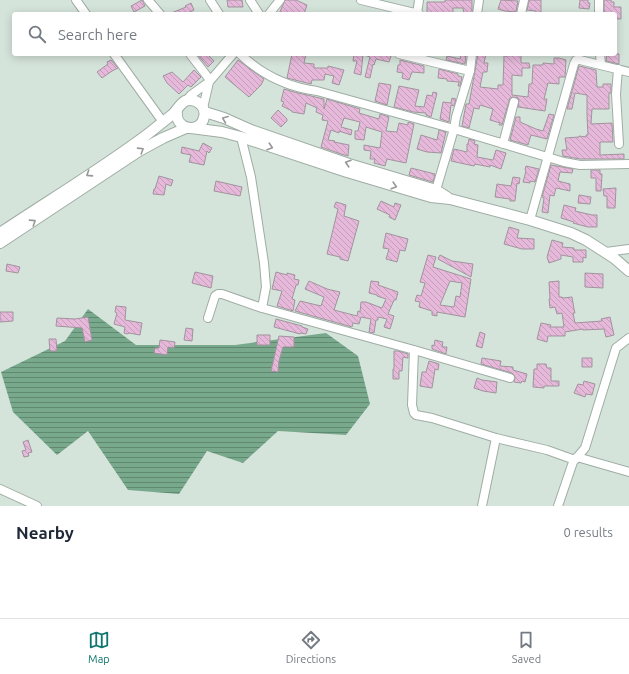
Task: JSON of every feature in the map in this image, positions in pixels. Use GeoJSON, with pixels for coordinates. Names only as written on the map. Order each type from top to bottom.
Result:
{"type":"FeatureCollection","features":[{"type":"Feature","properties":{"kind":"main road"},"geometry":{"type":"LineString","coordinates":[[0,233],[135,144],[163,122],[184,102],[190,100],[195,101],[200,104],[204,110],[204,118],[202,123],[197,127],[188,128],[163,138],[139,151],[0,243]]}},
{"type":"Feature","properties":{"kind":"main road"},"geometry":{"type":"LineString","coordinates":[[177,110],[176,115],[181,125],[188,128],[222,132],[241,137],[347,172],[431,197],[450,199],[530,220],[571,233],[606,252],[629,271]]}},
{"type":"Feature","properties":{"kind":"main road"},"geometry":{"type":"LineString","coordinates":[[204,110],[251,130],[349,164],[436,190],[450,199]]}},
{"type":"Feature","properties":{"kind":"street"},"geometry":{"type":"LineString","coordinates":[[76,0],[85,12]]}},
{"type":"Feature","properties":{"kind":"street"},"geometry":{"type":"LineString","coordinates":[[148,0],[158,12]]}},
{"type":"Feature","properties":{"kind":"street"},"geometry":{"type":"LineString","coordinates":[[210,0],[218,12]]}},
{"type":"Feature","properties":{"kind":"street"},"geometry":{"type":"LineString","coordinates":[[250,0],[258,12]]}},
{"type":"Feature","properties":{"kind":"street"},"geometry":{"type":"LineString","coordinates":[[271,12],[280,0]]}},
{"type":"Feature","properties":{"kind":"street"},"geometry":{"type":"LineString","coordinates":[[361,0],[410,12]]}},
{"type":"Feature","properties":{"kind":"street"},"geometry":{"type":"LineString","coordinates":[[418,12],[419,0]]}},
{"type":"Feature","properties":{"kind":"street"},"geometry":{"type":"LineString","coordinates":[[477,12],[479,0]]}},
{"type":"Feature","properties":{"kind":"street"},"geometry":{"type":"LineString","coordinates":[[521,12],[524,0]]}},
{"type":"Feature","properties":{"kind":"street"},"geometry":{"type":"LineString","coordinates":[[599,0],[599,12]]}},
{"type":"Feature","properties":{"kind":"street"},"geometry":{"type":"LineString","coordinates":[[115,56],[163,122]]}},
{"type":"Feature","properties":{"kind":"street"},"geometry":{"type":"LineString","coordinates":[[191,56],[210,81],[204,110]]}},
{"type":"Feature","properties":{"kind":"street"},"geometry":{"type":"LineString","coordinates":[[184,102],[210,81],[231,56]]}},
{"type":"Feature","properties":{"kind":"street"},"geometry":{"type":"LineString","coordinates":[[242,56],[255,67],[281,82],[454,129],[547,158],[580,165],[629,164]]}},
{"type":"Feature","properties":{"kind":"street"},"geometry":{"type":"LineString","coordinates":[[407,56],[470,71]]}},
{"type":"Feature","properties":{"kind":"street"},"geometry":{"type":"LineString","coordinates":[[436,190],[470,71],[472,56]]}},
{"type":"Feature","properties":{"kind":"street"},"geometry":{"type":"LineString","coordinates":[[571,56],[574,64]]}},
{"type":"Feature","properties":{"kind":"street"},"geometry":{"type":"LineString","coordinates":[[600,56],[601,64]]}},
{"type":"Feature","properties":{"kind":"street"},"geometry":{"type":"LineString","coordinates":[[530,220],[576,60],[601,64],[629,72]]}},
{"type":"Feature","properties":{"kind":"street"},"geometry":{"type":"LineString","coordinates":[[618,69],[616,94],[619,144]]}},
{"type":"Feature","properties":{"kind":"street"},"geometry":{"type":"LineString","coordinates":[[503,144],[514,102]]}},
{"type":"Feature","properties":{"kind":"street"},"geometry":{"type":"LineString","coordinates":[[241,137],[251,177],[264,263],[266,287],[262,308]]}},
{"type":"Feature","properties":{"kind":"street"},"geometry":{"type":"LineString","coordinates":[[606,252],[629,249]]}},
{"type":"Feature","properties":{"kind":"street"},"geometry":{"type":"LineString","coordinates":[[208,318],[215,296],[222,294],[262,308],[510,378]]}},
{"type":"Feature","properties":{"kind":"street"},"geometry":{"type":"LineString","coordinates":[[558,506],[573,462],[585,448],[616,348],[629,338]]}},
{"type":"Feature","properties":{"kind":"street"},"geometry":{"type":"LineString","coordinates":[[414,350],[412,405],[416,415],[432,418],[496,438],[548,450],[629,472]]}},
{"type":"Feature","properties":{"kind":"street"},"geometry":{"type":"LineString","coordinates":[[482,506],[485,485],[496,438]]}},
{"type":"Feature","properties":{"kind":"street"},"geometry":{"type":"LineString","coordinates":[[0,489],[37,506]]}},
{"type":"Feature","properties":{"kind":"shaded area"},"geometry":{"type":"Polygon","coordinates":[[[88,309],[136,345],[235,345],[326,333],[358,356],[370,404],[346,435],[278,431],[243,463],[207,451],[179,494],[128,490],[88,431],[57,455],[13,412],[1,372],[65,341],[88,309]]]}},
{"type":"Feature","properties":{"kind":"building"},"geometry":{"type":"Polygon","coordinates":[[[142,0],[145,6],[134,12],[131,6],[142,0]]]}},
{"type":"Feature","properties":{"kind":"building"},"geometry":{"type":"Polygon","coordinates":[[[227,0],[242,0],[243,7],[228,7],[227,0]]]}},
{"type":"Feature","properties":{"kind":"building"},"geometry":{"type":"Polygon","coordinates":[[[285,0],[296,0],[307,5],[305,12],[280,12],[285,0]]]}},
{"type":"Feature","properties":{"kind":"building"},"geometry":{"type":"Polygon","coordinates":[[[445,0],[472,0],[472,12],[464,12],[463,8],[453,8],[453,12],[427,12],[427,2],[445,2],[445,0]]]}},
{"type":"Feature","properties":{"kind":"building"},"geometry":{"type":"Polygon","coordinates":[[[501,0],[518,1],[516,12],[498,9],[501,0]]]}},
{"type":"Feature","properties":{"kind":"building"},"geometry":{"type":"Polygon","coordinates":[[[529,0],[541,0],[541,12],[527,10],[529,0]]]}},
{"type":"Feature","properties":{"kind":"building"},"geometry":{"type":"Polygon","coordinates":[[[580,0],[588,0],[588,3],[590,3],[589,9],[579,8],[580,0]]]}},
{"type":"Feature","properties":{"kind":"building"},"geometry":{"type":"Polygon","coordinates":[[[604,0],[611,0],[611,2],[614,2],[614,7],[621,7],[621,19],[617,19],[617,12],[604,12],[604,0]]]}},
{"type":"Feature","properties":{"kind":"building"},"geometry":{"type":"Polygon","coordinates":[[[191,3],[194,10],[190,12],[174,12],[186,7],[185,6],[191,3]]]}},
{"type":"Feature","properties":{"kind":"building"},"geometry":{"type":"Polygon","coordinates":[[[617,54],[619,54],[619,64],[606,61],[607,56],[617,56],[617,54]]]}},
{"type":"Feature","properties":{"kind":"building"},"geometry":{"type":"Polygon","coordinates":[[[199,56],[209,56],[214,61],[208,67],[199,56]]]}},
{"type":"Feature","properties":{"kind":"building"},"geometry":{"type":"Polygon","coordinates":[[[292,56],[306,56],[304,63],[314,64],[314,68],[328,68],[328,66],[344,70],[339,85],[332,83],[334,76],[325,74],[324,80],[312,80],[311,84],[287,78],[292,56]]]}},
{"type":"Feature","properties":{"kind":"building"},"geometry":{"type":"Polygon","coordinates":[[[354,56],[363,56],[361,75],[354,73],[357,61],[353,61],[354,56]]]}},
{"type":"Feature","properties":{"kind":"building"},"geometry":{"type":"Polygon","coordinates":[[[367,56],[391,56],[389,62],[376,59],[374,65],[373,64],[370,78],[365,77],[370,57],[367,56]]]}},
{"type":"Feature","properties":{"kind":"building"},"geometry":{"type":"Polygon","coordinates":[[[447,56],[460,59],[461,56],[466,56],[465,64],[446,60],[447,56]]]}},
{"type":"Feature","properties":{"kind":"building"},"geometry":{"type":"Polygon","coordinates":[[[478,56],[486,56],[484,63],[488,63],[487,72],[483,72],[480,87],[498,89],[498,85],[503,85],[504,56],[521,56],[521,63],[529,63],[530,68],[522,68],[522,76],[512,75],[512,95],[528,97],[529,84],[532,84],[533,65],[543,65],[543,63],[554,64],[554,58],[566,60],[565,77],[559,77],[559,84],[548,83],[544,99],[547,99],[545,111],[518,107],[518,98],[513,97],[510,98],[502,125],[490,120],[493,109],[480,105],[479,109],[474,108],[469,128],[462,126],[466,104],[469,104],[478,56]]]}},
{"type":"Feature","properties":{"kind":"building"},"geometry":{"type":"Polygon","coordinates":[[[111,60],[118,68],[102,78],[97,72],[111,60]]]}},
{"type":"Feature","properties":{"kind":"building"},"geometry":{"type":"Polygon","coordinates":[[[238,60],[264,79],[261,85],[249,97],[225,77],[238,60]]]}},
{"type":"Feature","properties":{"kind":"building"},"geometry":{"type":"Polygon","coordinates":[[[400,60],[424,66],[424,73],[412,72],[409,80],[402,78],[403,73],[397,72],[398,65],[400,65],[400,60]]]}},
{"type":"Feature","properties":{"kind":"building"},"geometry":{"type":"Polygon","coordinates":[[[579,66],[596,70],[597,87],[603,87],[603,84],[611,84],[611,93],[609,93],[609,109],[592,109],[591,124],[612,123],[613,142],[600,142],[600,155],[624,154],[624,159],[580,159],[563,156],[562,150],[567,150],[565,138],[579,136],[586,137],[586,135],[588,135],[587,95],[575,93],[572,109],[567,109],[579,66]]]}},
{"type":"Feature","properties":{"kind":"building"},"geometry":{"type":"Polygon","coordinates":[[[439,69],[458,74],[458,76],[462,77],[460,86],[458,86],[459,82],[447,81],[447,79],[438,78],[439,69]]]}},
{"type":"Feature","properties":{"kind":"building"},"geometry":{"type":"Polygon","coordinates":[[[194,70],[201,77],[191,87],[188,85],[179,94],[167,83],[163,76],[172,72],[183,82],[194,70]]]}},
{"type":"Feature","properties":{"kind":"building"},"geometry":{"type":"Polygon","coordinates":[[[379,83],[391,85],[387,105],[375,101],[379,83]]]}},
{"type":"Feature","properties":{"kind":"building"},"geometry":{"type":"Polygon","coordinates":[[[399,86],[419,90],[415,106],[424,107],[427,95],[432,96],[433,92],[437,93],[431,117],[426,115],[426,113],[413,112],[394,107],[399,86]]]}},
{"type":"Feature","properties":{"kind":"building"},"geometry":{"type":"Polygon","coordinates":[[[284,89],[324,99],[324,109],[327,99],[360,109],[359,113],[379,119],[380,114],[389,117],[386,131],[397,132],[399,123],[408,125],[408,122],[414,124],[406,163],[387,159],[385,166],[374,163],[375,159],[370,159],[371,151],[364,150],[364,145],[380,148],[382,132],[366,127],[364,140],[355,139],[355,131],[358,131],[360,122],[344,118],[341,127],[352,130],[351,135],[331,130],[328,140],[349,145],[348,156],[321,147],[328,121],[322,120],[323,115],[316,112],[317,108],[306,103],[304,114],[292,112],[282,106],[284,102],[281,101],[284,89]]]}},
{"type":"Feature","properties":{"kind":"building"},"geometry":{"type":"Polygon","coordinates":[[[452,98],[456,99],[454,106],[451,105],[449,122],[440,119],[443,102],[451,103],[452,98]]]}},
{"type":"Feature","properties":{"kind":"building"},"geometry":{"type":"Polygon","coordinates":[[[278,110],[287,119],[281,127],[271,118],[278,110]]]}},
{"type":"Feature","properties":{"kind":"building"},"geometry":{"type":"Polygon","coordinates":[[[549,114],[554,115],[547,139],[531,135],[528,145],[510,140],[516,117],[520,117],[520,122],[543,131],[549,114]]]}},
{"type":"Feature","properties":{"kind":"building"},"geometry":{"type":"Polygon","coordinates":[[[439,130],[446,132],[441,153],[427,152],[417,149],[421,135],[437,140],[439,130]]]}},
{"type":"Feature","properties":{"kind":"building"},"geometry":{"type":"Polygon","coordinates":[[[469,139],[475,141],[474,144],[478,145],[477,157],[493,160],[496,150],[506,153],[501,169],[490,165],[490,167],[475,164],[474,166],[451,161],[454,149],[467,152],[467,144],[469,139]]]}},
{"type":"Feature","properties":{"kind":"building"},"geometry":{"type":"Polygon","coordinates":[[[203,143],[212,148],[209,153],[207,151],[204,165],[189,162],[191,155],[181,153],[182,147],[199,151],[203,143]]]}},
{"type":"Feature","properties":{"kind":"building"},"geometry":{"type":"Polygon","coordinates":[[[551,165],[573,169],[572,173],[560,172],[558,181],[570,184],[570,191],[556,188],[554,196],[550,195],[548,213],[542,212],[544,198],[542,197],[551,165]]]}},
{"type":"Feature","properties":{"kind":"building"},"geometry":{"type":"Polygon","coordinates":[[[526,166],[539,169],[535,182],[523,182],[526,166]]]}},
{"type":"Feature","properties":{"kind":"building"},"geometry":{"type":"Polygon","coordinates":[[[411,168],[435,174],[433,182],[409,175],[411,168]]]}},
{"type":"Feature","properties":{"kind":"building"},"geometry":{"type":"Polygon","coordinates":[[[591,170],[600,170],[600,174],[602,174],[601,191],[596,191],[596,178],[591,178],[591,170]]]}},
{"type":"Feature","properties":{"kind":"building"},"geometry":{"type":"Polygon","coordinates":[[[159,176],[173,180],[171,186],[166,184],[164,195],[153,194],[159,176]]]}},
{"type":"Feature","properties":{"kind":"building"},"geometry":{"type":"Polygon","coordinates":[[[513,177],[520,178],[519,184],[517,183],[515,201],[495,197],[497,184],[511,186],[513,177]]]}},
{"type":"Feature","properties":{"kind":"building"},"geometry":{"type":"Polygon","coordinates":[[[216,181],[242,187],[240,196],[214,191],[216,181]]]}},
{"type":"Feature","properties":{"kind":"building"},"geometry":{"type":"Polygon","coordinates":[[[616,188],[615,208],[607,208],[607,196],[604,196],[603,189],[616,188]]]}},
{"type":"Feature","properties":{"kind":"building"},"geometry":{"type":"Polygon","coordinates":[[[579,195],[591,197],[590,204],[578,203],[579,195]]]}},
{"type":"Feature","properties":{"kind":"building"},"geometry":{"type":"Polygon","coordinates":[[[381,201],[394,207],[395,203],[401,205],[395,220],[389,217],[390,215],[377,209],[381,201]]]}},
{"type":"Feature","properties":{"kind":"building"},"geometry":{"type":"Polygon","coordinates":[[[336,202],[346,205],[344,216],[359,221],[348,261],[340,259],[340,257],[327,254],[338,209],[334,207],[336,202]]]}},
{"type":"Feature","properties":{"kind":"building"},"geometry":{"type":"Polygon","coordinates":[[[564,205],[576,208],[575,211],[597,215],[597,227],[588,227],[561,218],[564,205]]]}},
{"type":"Feature","properties":{"kind":"building"},"geometry":{"type":"Polygon","coordinates":[[[509,227],[519,230],[517,238],[534,239],[534,249],[522,249],[504,244],[509,227]]]}},
{"type":"Feature","properties":{"kind":"building"},"geometry":{"type":"Polygon","coordinates":[[[386,233],[408,239],[405,251],[400,250],[397,262],[386,259],[389,249],[383,248],[386,233]]]}},
{"type":"Feature","properties":{"kind":"building"},"geometry":{"type":"Polygon","coordinates":[[[552,240],[563,243],[562,247],[574,248],[574,250],[586,250],[586,258],[583,257],[583,262],[573,262],[573,257],[561,255],[561,259],[549,263],[547,257],[552,240]]]}},
{"type":"Feature","properties":{"kind":"building"},"geometry":{"type":"Polygon","coordinates":[[[428,255],[436,257],[433,267],[471,279],[465,317],[437,312],[437,316],[432,315],[432,311],[419,307],[420,302],[415,301],[417,295],[421,296],[425,283],[420,282],[428,255]],[[450,281],[440,305],[454,307],[456,296],[460,297],[462,283],[450,281]]]}},
{"type":"Feature","properties":{"kind":"building"},"geometry":{"type":"Polygon","coordinates":[[[440,255],[452,261],[473,264],[471,277],[438,259],[440,255]]]}},
{"type":"Feature","properties":{"kind":"building"},"geometry":{"type":"Polygon","coordinates":[[[7,264],[20,267],[18,273],[6,271],[7,264]]]}},
{"type":"Feature","properties":{"kind":"building"},"geometry":{"type":"Polygon","coordinates":[[[195,272],[213,276],[211,288],[192,283],[195,272]]]}},
{"type":"Feature","properties":{"kind":"building"},"geometry":{"type":"Polygon","coordinates":[[[276,272],[287,275],[287,273],[295,275],[294,279],[299,280],[292,299],[295,300],[293,311],[277,306],[282,291],[272,289],[276,272]]]}},
{"type":"Feature","properties":{"kind":"building"},"geometry":{"type":"Polygon","coordinates":[[[585,273],[603,274],[603,288],[585,287],[585,273]]]}},
{"type":"Feature","properties":{"kind":"building"},"geometry":{"type":"Polygon","coordinates":[[[309,281],[327,289],[340,292],[334,310],[357,316],[358,311],[360,312],[361,302],[366,302],[382,308],[386,299],[369,293],[371,281],[379,282],[378,285],[398,292],[396,300],[394,300],[388,314],[394,316],[390,329],[384,327],[387,319],[378,317],[378,320],[376,320],[374,333],[369,332],[371,319],[361,317],[359,324],[353,323],[352,327],[295,311],[300,301],[321,306],[324,297],[305,289],[309,281]]]}},
{"type":"Feature","properties":{"kind":"building"},"geometry":{"type":"Polygon","coordinates":[[[559,281],[559,297],[572,297],[575,323],[602,321],[601,319],[610,317],[614,335],[606,337],[604,329],[583,329],[565,332],[565,336],[548,336],[547,342],[537,339],[541,323],[551,325],[550,327],[564,327],[562,313],[557,314],[555,307],[550,308],[549,299],[549,282],[559,281]]]}},
{"type":"Feature","properties":{"kind":"building"},"geometry":{"type":"Polygon","coordinates":[[[116,306],[126,307],[125,320],[142,323],[140,335],[124,333],[125,327],[114,324],[117,313],[115,312],[116,306]]]}},
{"type":"Feature","properties":{"kind":"building"},"geometry":{"type":"Polygon","coordinates":[[[0,312],[13,312],[13,321],[0,322],[0,312]]]}},
{"type":"Feature","properties":{"kind":"building"},"geometry":{"type":"Polygon","coordinates":[[[88,317],[92,340],[85,342],[82,328],[56,326],[57,318],[75,319],[88,317]]]}},
{"type":"Feature","properties":{"kind":"building"},"geometry":{"type":"Polygon","coordinates":[[[276,319],[308,329],[306,334],[300,334],[274,327],[276,319]]]}},
{"type":"Feature","properties":{"kind":"building"},"geometry":{"type":"Polygon","coordinates":[[[186,328],[193,329],[192,341],[184,340],[186,328]]]}},
{"type":"Feature","properties":{"kind":"building"},"geometry":{"type":"Polygon","coordinates":[[[480,332],[485,334],[482,348],[476,346],[480,332]]]}},
{"type":"Feature","properties":{"kind":"building"},"geometry":{"type":"Polygon","coordinates":[[[257,335],[270,335],[270,345],[257,345],[257,335]]]}},
{"type":"Feature","properties":{"kind":"building"},"geometry":{"type":"Polygon","coordinates":[[[279,336],[294,337],[294,347],[283,347],[278,372],[271,371],[279,336]]]}},
{"type":"Feature","properties":{"kind":"building"},"geometry":{"type":"Polygon","coordinates":[[[49,339],[56,339],[57,351],[50,351],[49,339]]]}},
{"type":"Feature","properties":{"kind":"building"},"geometry":{"type":"Polygon","coordinates":[[[160,340],[175,342],[174,348],[168,347],[167,355],[154,353],[155,348],[159,348],[160,340]]]}},
{"type":"Feature","properties":{"kind":"building"},"geometry":{"type":"Polygon","coordinates":[[[435,340],[443,342],[442,347],[447,347],[446,354],[432,349],[432,345],[434,346],[435,340]]]}},
{"type":"Feature","properties":{"kind":"building"},"geometry":{"type":"Polygon","coordinates":[[[394,351],[408,354],[408,358],[403,357],[402,371],[399,371],[399,379],[393,379],[394,351]]]}},
{"type":"Feature","properties":{"kind":"building"},"geometry":{"type":"Polygon","coordinates":[[[482,358],[501,361],[500,366],[513,367],[513,370],[527,374],[525,382],[514,382],[515,377],[512,373],[481,364],[482,358]]]}},
{"type":"Feature","properties":{"kind":"building"},"geometry":{"type":"Polygon","coordinates":[[[582,358],[592,358],[592,367],[582,367],[582,358]]]}},
{"type":"Feature","properties":{"kind":"building"},"geometry":{"type":"Polygon","coordinates":[[[429,361],[439,364],[438,370],[435,369],[432,388],[420,386],[422,372],[426,372],[429,361]]]}},
{"type":"Feature","properties":{"kind":"building"},"geometry":{"type":"Polygon","coordinates":[[[537,364],[546,364],[547,368],[551,368],[551,381],[559,381],[559,386],[544,386],[544,388],[533,387],[534,369],[537,369],[537,364]]]}},
{"type":"Feature","properties":{"kind":"building"},"geometry":{"type":"Polygon","coordinates":[[[477,378],[497,382],[496,393],[474,388],[477,378]]]}},
{"type":"Feature","properties":{"kind":"building"},"geometry":{"type":"Polygon","coordinates":[[[584,381],[595,384],[592,395],[586,394],[585,397],[574,393],[578,384],[583,385],[584,381]]]}},
{"type":"Feature","properties":{"kind":"building"},"geometry":{"type":"Polygon","coordinates":[[[28,440],[32,452],[28,453],[29,456],[24,457],[22,451],[26,450],[23,442],[28,440]]]}}]}
